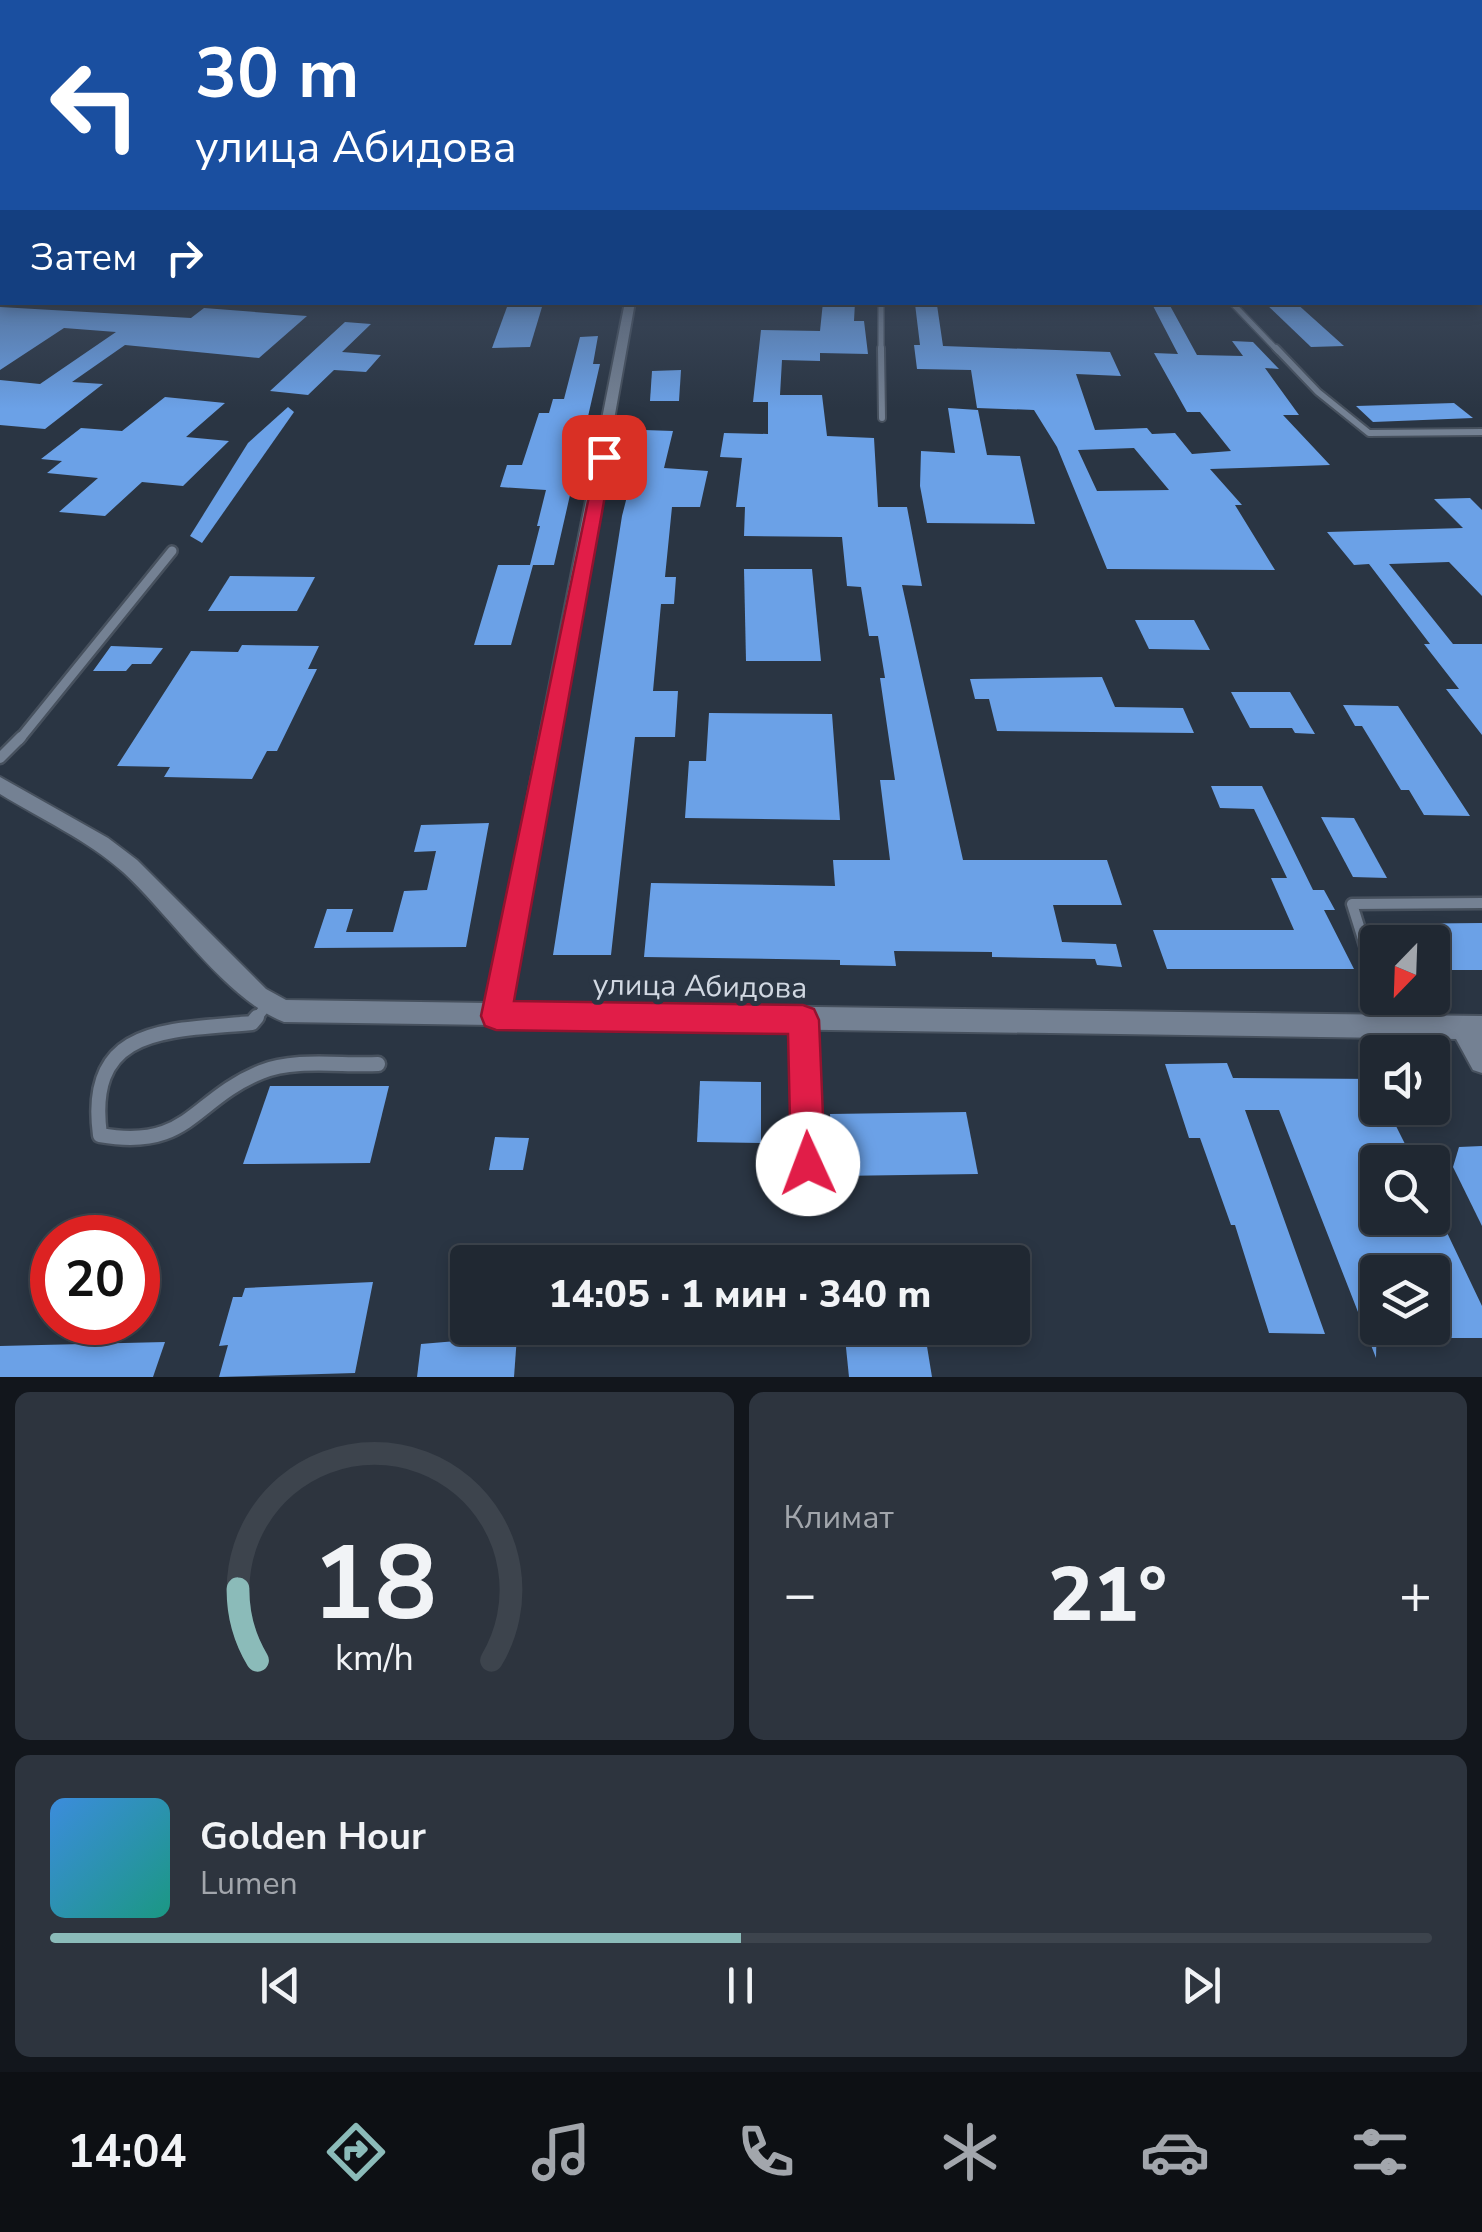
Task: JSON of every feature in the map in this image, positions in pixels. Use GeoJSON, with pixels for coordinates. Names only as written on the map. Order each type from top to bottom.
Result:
{"type":"FeatureCollection","features":[{"type":"Feature","properties":{"kind":"street"},"geometry":{"type":"LineString","coordinates":[[496,1016],[629,305]]}},
{"type":"Feature","properties":{"kind":"street"},"geometry":{"type":"LineString","coordinates":[[0,785],[101,844],[130,866],[267,1005]]}},
{"type":"Feature","properties":{"kind":"street","name":"улица Абидова"},"geometry":{"type":"LineString","coordinates":[[267,1005],[284,1011],[496,1016],[1472,1028]]}},
{"type":"Feature","properties":{"kind":"street"},"geometry":{"type":"LineString","coordinates":[[1472,1028],[1482,1061]]}},
{"type":"Feature","properties":{"kind":"lane"},"geometry":{"type":"LineString","coordinates":[[881,305],[882,418]]}},
{"type":"Feature","properties":{"kind":"lane"},"geometry":{"type":"LineString","coordinates":[[1235,305],[1318,392],[1369,433],[1482,432]]}},
{"type":"Feature","properties":{"kind":"lane"},"geometry":{"type":"LineString","coordinates":[[0,758],[34,725],[172,552]]}},
{"type":"Feature","properties":{"kind":"lane"},"geometry":{"type":"LineString","coordinates":[[1360,930],[1352,904],[1482,903]]}},
{"type":"Feature","properties":{"kind":"lane"},"geometry":{"type":"LineString","coordinates":[[267,1005],[252,1023],[150,1037],[118,1048],[98,1072],[94,1110],[100,1135],[132,1144],[175,1131],[263,1070],[378,1064]]}},
{"type":"Feature","properties":{"kind":"lane"},"geometry":{"type":"LineString","coordinates":[[1387,1015],[1392,1027]]}},
{"type":"Feature","properties":{"kind":"lane"},"geometry":{"type":"LineString","coordinates":[[803,1020],[808,1164]]}},
{"type":"Feature","properties":{"kind":"building"},"geometry":{"type":"Polygon","coordinates":[[[823,305],[855,305],[854,321],[864,321],[868,354],[820,353],[820,361],[782,360],[780,395],[822,395],[827,436],[874,438],[878,507],[907,507],[922,586],[902,585],[963,860],[1107,860],[1122,905],[1053,905],[1062,942],[1116,944],[1122,967],[1097,965],[1095,959],[992,957],[992,952],[894,951],[896,966],[840,965],[840,960],[644,957],[651,883],[835,886],[833,860],[890,860],[880,780],[895,780],[880,678],[885,678],[878,636],[869,636],[861,587],[847,586],[842,537],[744,536],[745,507],[736,507],[742,458],[720,457],[724,433],[768,434],[768,402],[753,402],[761,330],[820,331],[823,305]]]}},
{"type":"Feature","properties":{"kind":"building"},"geometry":{"type":"Polygon","coordinates":[[[915,305],[937,305],[943,346],[1110,352],[1121,376],[1076,374],[1095,430],[1147,428],[1152,434],[1175,433],[1192,454],[1231,451],[1200,412],[1187,412],[1154,353],[1178,354],[1153,305],[1170,305],[1197,355],[1243,356],[1232,341],[1253,342],[1279,369],[1265,368],[1299,415],[1283,415],[1330,465],[1210,469],[1242,505],[1235,505],[1275,570],[1107,569],[1057,447],[1034,410],[977,408],[971,370],[917,369],[914,345],[920,345],[915,305]],[[1134,448],[1078,450],[1097,491],[1169,490],[1134,448]]]}},
{"type":"Feature","properties":{"kind":"building"},"geometry":{"type":"Polygon","coordinates":[[[1267,305],[1298,305],[1344,346],[1311,347],[1267,305]]]}},
{"type":"Feature","properties":{"kind":"building"},"geometry":{"type":"Polygon","coordinates":[[[0,307],[191,318],[204,308],[307,316],[259,358],[125,345],[72,382],[103,384],[45,429],[0,425],[0,380],[40,384],[116,332],[64,328],[0,370],[0,307]]]}},
{"type":"Feature","properties":{"kind":"building"},"geometry":{"type":"Polygon","coordinates":[[[507,307],[542,307],[530,347],[492,348],[507,307]]]}},
{"type":"Feature","properties":{"kind":"building"},"geometry":{"type":"Polygon","coordinates":[[[345,322],[371,324],[342,352],[381,355],[366,372],[334,370],[308,395],[270,391],[345,322]]]}},
{"type":"Feature","properties":{"kind":"building"},"geometry":{"type":"Polygon","coordinates":[[[598,336],[593,364],[600,364],[554,565],[533,565],[511,645],[474,645],[498,565],[530,565],[540,526],[546,490],[500,487],[507,465],[522,465],[539,413],[549,413],[553,399],[564,399],[580,337],[598,336]]]}},
{"type":"Feature","properties":{"kind":"building"},"geometry":{"type":"Polygon","coordinates":[[[681,370],[679,401],[650,401],[652,371],[681,370]]]}},
{"type":"Feature","properties":{"kind":"building"},"geometry":{"type":"Polygon","coordinates":[[[165,397],[225,403],[186,437],[229,441],[183,486],[142,482],[105,516],[59,512],[98,478],[47,473],[62,461],[41,459],[81,428],[122,431],[165,397]]]}},
{"type":"Feature","properties":{"kind":"building"},"geometry":{"type":"Polygon","coordinates":[[[1454,403],[1473,418],[1373,422],[1356,406],[1454,403]]]}},
{"type":"Feature","properties":{"kind":"building"},"geometry":{"type":"Polygon","coordinates":[[[288,407],[294,412],[202,543],[190,536],[248,443],[288,407]]]}},
{"type":"Feature","properties":{"kind":"building"},"geometry":{"type":"Polygon","coordinates":[[[948,408],[978,410],[987,455],[1020,456],[1035,524],[927,523],[920,486],[921,451],[955,453],[948,408]]]}},
{"type":"Feature","properties":{"kind":"building"},"geometry":{"type":"Polygon","coordinates":[[[644,430],[673,431],[664,468],[708,471],[700,507],[672,507],[665,577],[676,577],[674,604],[661,604],[653,691],[678,691],[675,737],[635,737],[611,955],[553,955],[622,516],[644,430]]]}},
{"type":"Feature","properties":{"kind":"building"},"geometry":{"type":"Polygon","coordinates":[[[1470,498],[1482,510],[1482,596],[1449,562],[1389,564],[1453,644],[1482,644],[1482,735],[1446,689],[1459,689],[1424,644],[1430,644],[1369,564],[1354,565],[1327,532],[1463,528],[1434,499],[1470,498]]]}},
{"type":"Feature","properties":{"kind":"building"},"geometry":{"type":"Polygon","coordinates":[[[744,569],[812,569],[821,661],[746,661],[744,569]]]}},
{"type":"Feature","properties":{"kind":"building"},"geometry":{"type":"Polygon","coordinates":[[[230,576],[315,577],[297,611],[208,611],[230,576]]]}},
{"type":"Feature","properties":{"kind":"building"},"geometry":{"type":"Polygon","coordinates":[[[1135,620],[1194,620],[1210,650],[1149,649],[1135,620]]]}},
{"type":"Feature","properties":{"kind":"building"},"geometry":{"type":"Polygon","coordinates":[[[242,645],[319,646],[308,669],[317,669],[277,751],[267,751],[252,779],[164,777],[170,767],[117,766],[191,651],[238,652],[242,645]]]}},
{"type":"Feature","properties":{"kind":"building"},"geometry":{"type":"Polygon","coordinates":[[[111,646],[163,648],[151,664],[132,664],[126,671],[93,671],[111,646]]]}},
{"type":"Feature","properties":{"kind":"building"},"geometry":{"type":"Polygon","coordinates":[[[1102,677],[1115,707],[1183,708],[1194,733],[997,731],[989,699],[975,699],[970,679],[1102,677]]]}},
{"type":"Feature","properties":{"kind":"building"},"geometry":{"type":"Polygon","coordinates":[[[1231,692],[1290,692],[1315,734],[1295,733],[1292,728],[1250,728],[1231,692]]]}},
{"type":"Feature","properties":{"kind":"building"},"geometry":{"type":"Polygon","coordinates":[[[1343,705],[1398,706],[1470,816],[1424,815],[1409,790],[1401,790],[1362,726],[1355,726],[1343,705]]]}},
{"type":"Feature","properties":{"kind":"building"},"geometry":{"type":"Polygon","coordinates":[[[709,713],[832,714],[840,820],[685,818],[689,761],[706,761],[709,713]]]}},
{"type":"Feature","properties":{"kind":"building"},"geometry":{"type":"Polygon","coordinates":[[[1211,786],[1262,786],[1313,890],[1324,890],[1335,910],[1324,910],[1354,969],[1167,969],[1153,930],[1294,930],[1271,878],[1287,878],[1254,809],[1220,808],[1211,786]]]}},
{"type":"Feature","properties":{"kind":"building"},"geometry":{"type":"Polygon","coordinates":[[[1321,817],[1354,818],[1387,878],[1353,877],[1321,817]]]}},
{"type":"Feature","properties":{"kind":"building"},"geometry":{"type":"Polygon","coordinates":[[[489,823],[466,947],[314,948],[327,909],[353,909],[346,932],[393,932],[404,891],[427,890],[436,851],[414,852],[421,825],[489,823]]]}},
{"type":"Feature","properties":{"kind":"building"},"geometry":{"type":"Polygon","coordinates":[[[1482,923],[1482,970],[1450,970],[1450,925],[1379,924],[1482,923]]]}},
{"type":"Feature","properties":{"kind":"building"},"geometry":{"type":"Polygon","coordinates":[[[1227,1063],[1233,1078],[1360,1079],[1360,1125],[1396,1125],[1406,1145],[1360,1145],[1360,1235],[1448,1235],[1482,1306],[1482,1338],[1450,1338],[1450,1255],[1360,1255],[1360,1317],[1279,1110],[1245,1110],[1325,1334],[1269,1333],[1235,1225],[1231,1225],[1200,1138],[1189,1138],[1165,1064],[1227,1063]]]}},
{"type":"Feature","properties":{"kind":"building"},"geometry":{"type":"Polygon","coordinates":[[[700,1081],[761,1082],[761,1143],[697,1142],[700,1081]]]}},
{"type":"Feature","properties":{"kind":"building"},"geometry":{"type":"Polygon","coordinates":[[[270,1086],[389,1086],[370,1163],[243,1164],[270,1086]]]}},
{"type":"Feature","properties":{"kind":"building"},"geometry":{"type":"Polygon","coordinates":[[[966,1112],[978,1174],[835,1176],[830,1114],[966,1112]]]}},
{"type":"Feature","properties":{"kind":"building"},"geometry":{"type":"Polygon","coordinates":[[[495,1137],[529,1138],[523,1170],[489,1170],[495,1137]]]}},
{"type":"Feature","properties":{"kind":"building"},"geometry":{"type":"Polygon","coordinates":[[[1482,1146],[1482,1226],[1453,1167],[1459,1147],[1482,1146]]]}},
{"type":"Feature","properties":{"kind":"building"},"geometry":{"type":"Polygon","coordinates":[[[373,1282],[355,1373],[219,1377],[228,1345],[219,1346],[233,1297],[242,1297],[245,1288],[373,1282]]]}},
{"type":"Feature","properties":{"kind":"building"},"geometry":{"type":"Polygon","coordinates":[[[165,1342],[153,1377],[0,1377],[0,1346],[165,1342]]]}},
{"type":"Feature","properties":{"kind":"building"},"geometry":{"type":"Polygon","coordinates":[[[421,1344],[516,1345],[514,1377],[417,1377],[421,1344]]]}},
{"type":"Feature","properties":{"kind":"building"},"geometry":{"type":"Polygon","coordinates":[[[846,1345],[927,1345],[932,1377],[849,1377],[846,1345]]]}},
{"type":"Feature","properties":{"kind":"route"},"geometry":{"type":"LineString","coordinates":[[604,457],[496,1016],[803,1020],[808,1164]]}}]}
